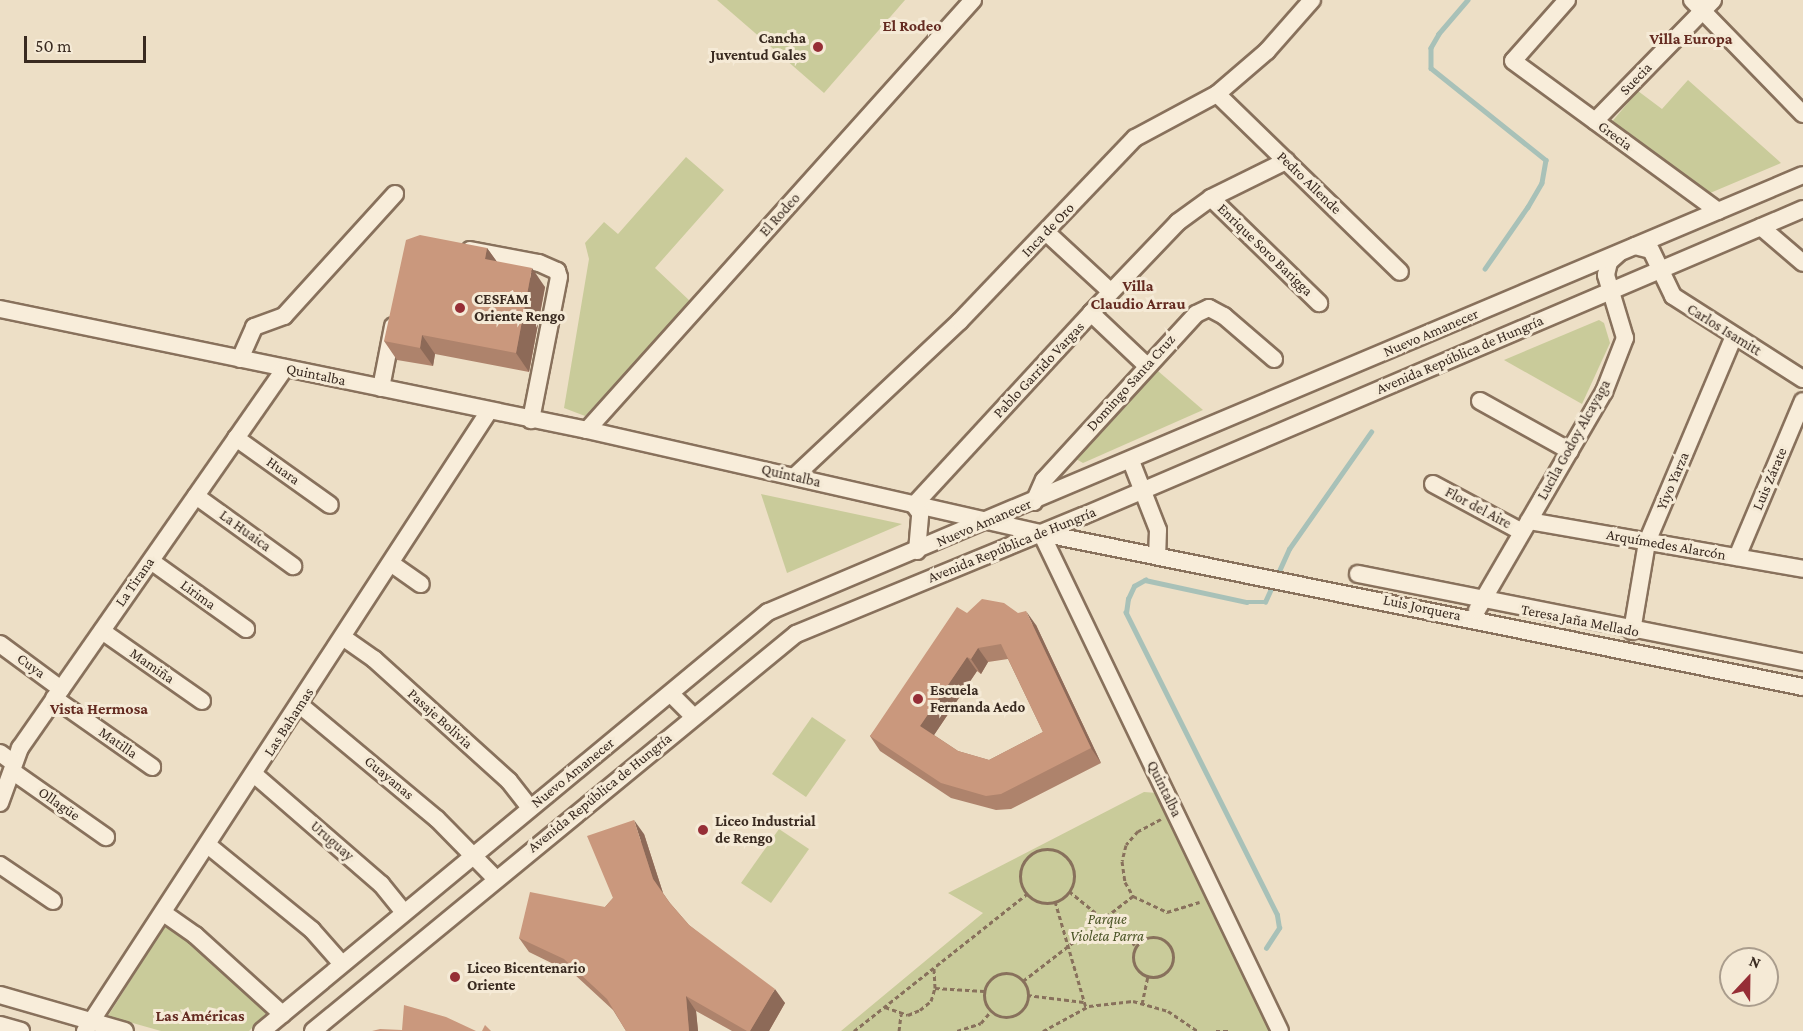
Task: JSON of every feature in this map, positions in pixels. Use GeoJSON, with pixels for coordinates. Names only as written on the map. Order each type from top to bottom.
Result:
{"type":"FeatureCollection","features":[{"type":"Feature","properties":{"kind":"street","name":"El Rodeo"},"geometry":{"type":"LineString","coordinates":[[587,430],[973,0]]}},
{"type":"Feature","properties":{"kind":"street","name":"Inca de Oro"},"geometry":{"type":"LineString","coordinates":[[795,476],[960,321],[1135,138],[1217,93],[1267,51],[1312,0]]}},
{"type":"Feature","properties":{"kind":"street","name":"Grecia"},"geometry":{"type":"LineString","coordinates":[[1567,0],[1513,61],[1718,211]]}},
{"type":"Feature","properties":{"kind":"street"},"geometry":{"type":"LineString","coordinates":[[1703,4],[1803,114]]}},
{"type":"Feature","properties":{"kind":"street","name":"Suecia"},"geometry":{"type":"LineString","coordinates":[[1595,121],[1703,4]]}},
{"type":"Feature","properties":{"kind":"street","name":"Pedro Allende"},"geometry":{"type":"LineString","coordinates":[[1217,93],[1400,272]]}},
{"type":"Feature","properties":{"kind":"street","name":"Pablo Garrido Vargas"},"geometry":{"type":"LineString","coordinates":[[914,505],[1178,222],[1211,198],[1286,161]]}},
{"type":"Feature","properties":{"kind":"street","name":"Nuevo Amanecer"},"geometry":{"type":"LineString","coordinates":[[262,1031],[474,853],[671,694],[768,612],[989,522],[1803,175]]}},
{"type":"Feature","properties":{"kind":"street"},"geometry":{"type":"LineString","coordinates":[[240,359],[254,327],[284,316],[395,194]]}},
{"type":"Feature","properties":{"kind":"street","name":"Enrique Soro Barigga"},"geometry":{"type":"LineString","coordinates":[[1211,198],[1319,303]]}},
{"type":"Feature","properties":{"kind":"street","name":"Avenida República de Hungría"},"geometry":{"type":"LineString","coordinates":[[313,1031],[693,716],[796,634],[1041,533],[1803,208]]}},
{"type":"Feature","properties":{"kind":"street"},"geometry":{"type":"LineString","coordinates":[[1761,227],[1803,263]]}},
{"type":"Feature","properties":{"kind":"street"},"geometry":{"type":"LineString","coordinates":[[1046,232],[1111,292]]}},
{"type":"Feature","properties":{"kind":"street","name":"Carlos Isamitt"},"geometry":{"type":"LineString","coordinates":[[1635,246],[1651,250],[1673,296],[1803,379]]}},
{"type":"Feature","properties":{"kind":"street"},"geometry":{"type":"LineString","coordinates":[[453,247],[539,263],[557,271],[559,277],[531,420]]}},
{"type":"Feature","properties":{"kind":"street","name":"Lucila Godoy Alcayaga"},"geometry":{"type":"LineString","coordinates":[[1473,620],[1480,601],[1604,392],[1625,338],[1610,291],[1606,269],[1618,254]]}},
{"type":"Feature","properties":{"kind":"street","name":"Domingo Santa Cruz"},"geometry":{"type":"LineString","coordinates":[[1034,502],[1044,480],[1146,365],[1196,314],[1209,308],[1224,316],[1274,359]]}},
{"type":"Feature","properties":{"kind":"street","name":"Quintalba"},"geometry":{"type":"LineString","coordinates":[[0,309],[587,430],[1041,533],[1280,1031]]}},
{"type":"Feature","properties":{"kind":"street"},"geometry":{"type":"LineString","coordinates":[[381,388],[396,311]]}},
{"type":"Feature","properties":{"kind":"street"},"geometry":{"type":"LineString","coordinates":[[1091,313],[1146,365]]}},
{"type":"Feature","properties":{"kind":"street","name":"Yiyo Yarza"},"geometry":{"type":"LineString","coordinates":[[1632,631],[1647,542],[1734,336]]}},
{"type":"Feature","properties":{"kind":"street","name":"La Tirana"},"geometry":{"type":"LineString","coordinates":[[1,800],[8,763],[285,368]]}},
{"type":"Feature","properties":{"kind":"street"},"geometry":{"type":"LineString","coordinates":[[1480,401],[1570,451]]}},
{"type":"Feature","properties":{"kind":"street","name":"Luis Zárate"},"geometry":{"type":"LineString","coordinates":[[1737,557],[1803,401]]}},
{"type":"Feature","properties":{"kind":"street","name":"Las Bahamas"},"geometry":{"type":"LineString","coordinates":[[87,1026],[165,914],[489,411]]}},
{"type":"Feature","properties":{"kind":"street","name":"Huara"},"geometry":{"type":"LineString","coordinates":[[236,438],[330,505]]}},
{"type":"Feature","properties":{"kind":"street"},"geometry":{"type":"LineString","coordinates":[[1131,461],[1158,530],[1157,555]]}},
{"type":"Feature","properties":{"kind":"street","name":"Flor del Aire"},"geometry":{"type":"LineString","coordinates":[[1433,484],[1526,526]]}},
{"type":"Feature","properties":{"kind":"street","name":"La Huaica"},"geometry":{"type":"LineString","coordinates":[[196,496],[293,566]]}},
{"type":"Feature","properties":{"kind":"street"},"geometry":{"type":"LineString","coordinates":[[914,505],[920,513],[917,551]]}},
{"type":"Feature","properties":{"kind":"street","name":"Arquímedes Alarcón"},"geometry":{"type":"LineString","coordinates":[[1526,526],[1647,542],[1803,569]]}},
{"type":"Feature","properties":{"kind":"street","name":"Luis Jorquera"},"geometry":{"type":"LineString","coordinates":[[1041,533],[1275,578],[1803,687]]}},
{"type":"Feature","properties":{"kind":"street","name":"Lirima"},"geometry":{"type":"LineString","coordinates":[[151,561],[246,629]]}},
{"type":"Feature","properties":{"kind":"street"},"geometry":{"type":"LineString","coordinates":[[392,564],[421,584]]}},
{"type":"Feature","properties":{"kind":"street","name":"Teresa Jaña Mellado"},"geometry":{"type":"LineString","coordinates":[[1358,574],[1480,601],[1803,662]]}},
{"type":"Feature","properties":{"kind":"street","name":"Mamiña"},"geometry":{"type":"LineString","coordinates":[[102,631],[202,701]]}},
{"type":"Feature","properties":{"kind":"street","name":"Pasaje Bolivia"},"geometry":{"type":"LineString","coordinates":[[344,638],[374,659],[509,781],[530,808]]}},
{"type":"Feature","properties":{"kind":"street","name":"Cuya"},"geometry":{"type":"LineString","coordinates":[[0,644],[58,694]]}},
{"type":"Feature","properties":{"kind":"street","name":"Matilla"},"geometry":{"type":"LineString","coordinates":[[58,694],[152,768]]}},
{"type":"Feature","properties":{"kind":"street"},"geometry":{"type":"LineString","coordinates":[[671,694],[693,716]]}},
{"type":"Feature","properties":{"kind":"street","name":"Guayanas"},"geometry":{"type":"LineString","coordinates":[[300,705],[474,853],[496,879]]}},
{"type":"Feature","properties":{"kind":"street","name":"Ollagüe"},"geometry":{"type":"LineString","coordinates":[[8,763],[106,837]]}},
{"type":"Feature","properties":{"kind":"street","name":"Uruguay"},"geometry":{"type":"LineString","coordinates":[[255,775],[381,884],[404,912]]}},
{"type":"Feature","properties":{"kind":"street"},"geometry":{"type":"LineString","coordinates":[[209,846],[312,930],[342,964]]}},
{"type":"Feature","properties":{"kind":"street"},"geometry":{"type":"LineString","coordinates":[[0,865],[53,901]]}},
{"type":"Feature","properties":{"kind":"street"},"geometry":{"type":"LineString","coordinates":[[165,914],[195,935],[282,1014]]}},
{"type":"Feature","properties":{"kind":"street"},"geometry":{"type":"LineString","coordinates":[[0,995],[87,1026],[125,1031]]}},
{"type":"Feature","properties":{"kind":"path"},"geometry":{"type":"LineString","coordinates":[[1177,815],[1138,831],[1126,845],[1122,861],[1125,882],[1133,896],[1167,912],[1187,909],[1215,895]]}},
{"type":"Feature","properties":{"kind":"path"},"geometry":{"type":"LineString","coordinates":[[1048,849],[1070,862],[1074,879],[1069,891],[1055,902],[1043,903],[1027,894],[1020,878],[1024,861],[1048,849]]}},
{"type":"Feature","properties":{"kind":"path"},"geometry":{"type":"LineString","coordinates":[[1069,891],[1136,945]]}},
{"type":"Feature","properties":{"kind":"path"},"geometry":{"type":"LineString","coordinates":[[854,1031],[1027,894]]}},
{"type":"Feature","properties":{"kind":"path"},"geometry":{"type":"LineString","coordinates":[[1023,981],[1133,896]]}},
{"type":"Feature","properties":{"kind":"path"},"geometry":{"type":"LineString","coordinates":[[1055,902],[1086,1008]]}},
{"type":"Feature","properties":{"kind":"path"},"geometry":{"type":"LineString","coordinates":[[1154,938],[1170,947],[1170,967],[1161,975],[1148,976],[1134,964],[1136,945],[1154,938]]}},
{"type":"Feature","properties":{"kind":"path"},"geometry":{"type":"LineString","coordinates":[[884,1007],[901,1014],[920,1010],[931,1001],[935,988],[934,968]]}},
{"type":"Feature","properties":{"kind":"path"},"geometry":{"type":"LineString","coordinates":[[1011,974],[1023,981],[1027,995],[1018,1013],[1004,1016],[991,1011],[984,991],[997,975],[1011,974]]}},
{"type":"Feature","properties":{"kind":"path"},"geometry":{"type":"LineString","coordinates":[[1142,1004],[1148,976]]}},
{"type":"Feature","properties":{"kind":"path"},"geometry":{"type":"LineString","coordinates":[[935,988],[984,991]]}},
{"type":"Feature","properties":{"kind":"path"},"geometry":{"type":"LineString","coordinates":[[1027,995],[1084,1002]]}},
{"type":"Feature","properties":{"kind":"path"},"geometry":{"type":"LineString","coordinates":[[1043,1031],[1086,1008],[1112,1002],[1142,1004],[1168,1011],[1198,1031]]}},
{"type":"Feature","properties":{"kind":"path"},"geometry":{"type":"LineString","coordinates":[[957,1031],[981,1023],[991,1011]]}},
{"type":"Feature","properties":{"kind":"path"},"geometry":{"type":"LineString","coordinates":[[899,1031],[901,1014]]}},
{"type":"Feature","properties":{"kind":"path"},"geometry":{"type":"LineString","coordinates":[[1216,1031],[1231,1031]]}},
{"type":"Feature","properties":{"kind":"green space","name":"Cancha Juventud Gales"},"geometry":{"type":"Polygon","coordinates":[[[717,0],[905,0],[824,93],[717,0]]]}},
{"type":"Feature","properties":{"kind":"green space"},"geometry":{"type":"Polygon","coordinates":[[[1688,80],[1781,163],[1703,196],[1610,124],[1638,91],[1662,109],[1688,80]]]}},
{"type":"Feature","properties":{"kind":"green space"},"geometry":{"type":"Polygon","coordinates":[[[686,157],[724,190],[655,268],[691,302],[585,416],[564,408],[589,259],[585,243],[604,222],[618,234],[686,157]]]}},
{"type":"Feature","properties":{"kind":"green space"},"geometry":{"type":"Polygon","coordinates":[[[1599,320],[1604,323],[1610,343],[1582,404],[1504,360],[1599,320]]]}},
{"type":"Feature","properties":{"kind":"green space"},"geometry":{"type":"Polygon","coordinates":[[[1158,371],[1203,410],[1083,463],[1076,459],[1158,371]]]}},
{"type":"Feature","properties":{"kind":"green space"},"geometry":{"type":"Polygon","coordinates":[[[761,494],[902,524],[787,573],[761,494]]]}},
{"type":"Feature","properties":{"kind":"green space"},"geometry":{"type":"Polygon","coordinates":[[[812,717],[846,740],[806,797],[772,774],[812,717]]]}},
{"type":"Feature","properties":{"kind":"green space","name":"Parque Violeta Parra"},"geometry":{"type":"Polygon","coordinates":[[[1144,792],[1157,793],[1276,1031],[841,1031],[983,913],[948,893],[1144,792]]]}},
{"type":"Feature","properties":{"kind":"green space"},"geometry":{"type":"Polygon","coordinates":[[[779,829],[809,849],[771,903],[741,883],[779,829]]]}},
{"type":"Feature","properties":{"kind":"green space"},"geometry":{"type":"Polygon","coordinates":[[[168,921],[268,1012],[249,1031],[161,1031],[108,1016],[168,921]]]}},
{"type":"Feature","properties":{"kind":"building"},"geometry":{"type":"Polygon","coordinates":[[[420,235],[487,248],[485,259],[532,268],[516,353],[422,335],[420,348],[384,341],[406,240],[420,235]]]}},
{"type":"Feature","properties":{"kind":"building"},"geometry":{"type":"Polygon","coordinates":[[[982,599],[1004,603],[1018,613],[1026,611],[1091,748],[1001,794],[986,796],[941,783],[870,736],[957,607],[967,613],[982,599]],[[1001,644],[978,648],[971,659],[967,657],[920,726],[958,751],[989,760],[1043,732],[1001,644]]]}},
{"type":"Feature","properties":{"kind":"building"},"geometry":{"type":"Polygon","coordinates":[[[634,820],[653,879],[669,902],[689,925],[775,989],[750,1031],[686,996],[689,1031],[626,1031],[607,999],[564,959],[519,938],[530,892],[605,907],[613,898],[587,836],[634,820]]]}},
{"type":"Feature","properties":{"kind":"building"},"geometry":{"type":"Polygon","coordinates":[[[404,1005],[446,1017],[476,1031],[372,1031],[402,1030],[404,1005]]]}},
{"type":"Feature","properties":{"kind":"building"},"geometry":{"type":"Polygon","coordinates":[[[485,1025],[491,1031],[482,1031],[485,1025]]]}},
{"type":"Feature","properties":{"kind":"waterway"},"geometry":{"type":"LineString","coordinates":[[1468,0],[1439,34],[1431,48],[1431,68],[1546,160],[1542,183],[1485,269]]}},
{"type":"Feature","properties":{"kind":"waterway"},"geometry":{"type":"LineString","coordinates":[[1266,948],[1279,928],[1277,915],[1126,613],[1128,599],[1134,586],[1145,580],[1247,602],[1265,602],[1289,549],[1371,432]]}},
{"type":"Feature","properties":{"kind":"place","name":"Cancha Juventud Gales"},"geometry":{"type":"Point","coordinates":[818,47]}},
{"type":"Feature","properties":{"kind":"place","name":"CESFAM Oriente Rengo"},"geometry":{"type":"Point","coordinates":[460,308]}},
{"type":"Feature","properties":{"kind":"place","name":"Escuela Fernanda Aedo"},"geometry":{"type":"Point","coordinates":[918,699]}},
{"type":"Feature","properties":{"kind":"place","name":"Liceo Industrial de Rengo"},"geometry":{"type":"Point","coordinates":[703,830]}},
{"type":"Feature","properties":{"kind":"place","name":"Liceo Bicentenario Oriente"},"geometry":{"type":"Point","coordinates":[455,977]}},
{"type":"Feature","properties":{"kind":"district","name":"El Rodeo"},"geometry":{"type":"Point","coordinates":[912,26]}},
{"type":"Feature","properties":{"kind":"district","name":"Villa Europa"},"geometry":{"type":"Point","coordinates":[1691,39]}},
{"type":"Feature","properties":{"kind":"district","name":"Villa Claudio Arrau"},"geometry":{"type":"Point","coordinates":[1138,295]}},
{"type":"Feature","properties":{"kind":"district","name":"Vista Hermosa"},"geometry":{"type":"Point","coordinates":[99,709]}},
{"type":"Feature","properties":{"kind":"district","name":"Las Américas"},"geometry":{"type":"Point","coordinates":[200,1016]}}]}
